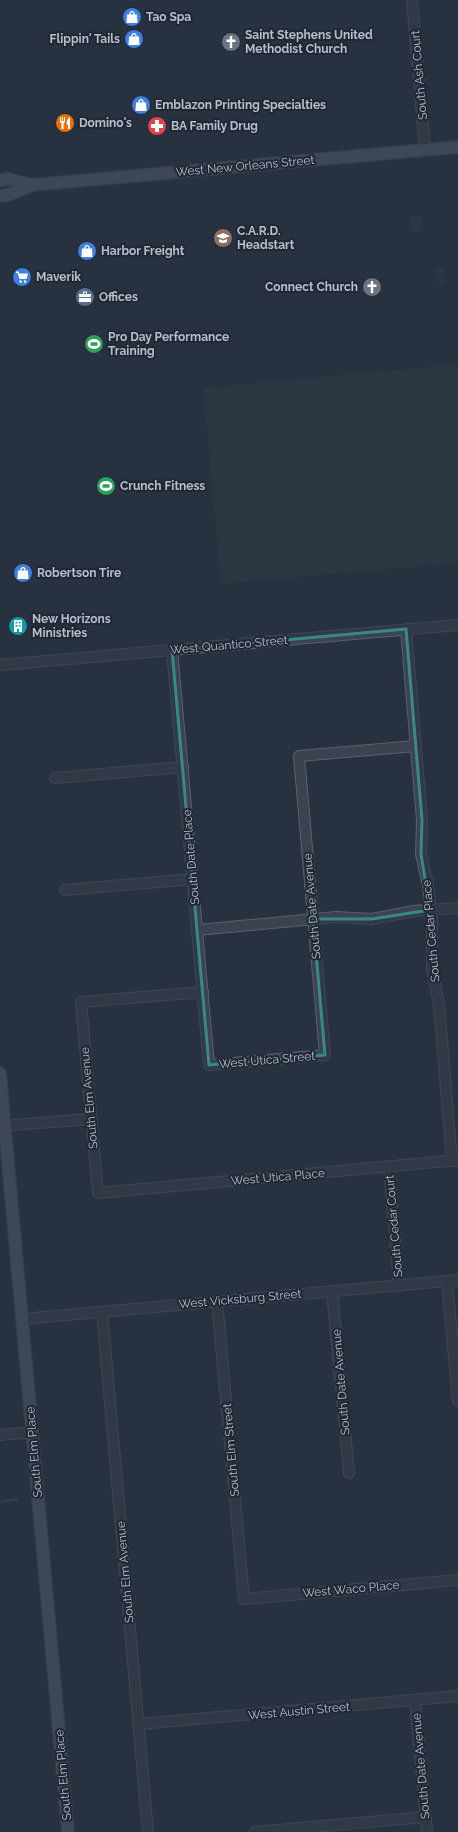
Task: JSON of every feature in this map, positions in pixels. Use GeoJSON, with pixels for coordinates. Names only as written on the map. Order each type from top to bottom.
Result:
{"type":"FeatureCollection","features":[{"type":"Feature","properties":{"kind":"main road","name":"West New Orleans Street"},"geometry":{"type":"LineString","coordinates":[[0,196],[8,195],[32,185],[458,148]]}},
{"type":"Feature","properties":{"kind":"main road","name":"West New Orleans Street"},"geometry":{"type":"LineString","coordinates":[[0,180],[8,179],[32,185]]}},
{"type":"Feature","properties":{"kind":"main road","name":"South Elm Place"},"geometry":{"type":"LineString","coordinates":[[0,1073],[2,1126],[22,1319],[68,1832]]}},
{"type":"Feature","properties":{"kind":"street","name":"South Ash Court"},"geometry":{"type":"LineString","coordinates":[[412,0],[426,150]]}},
{"type":"Feature","properties":{"kind":"street","name":"West Quantico Street"},"geometry":{"type":"LineString","coordinates":[[0,665],[406,630],[458,624]]}},
{"type":"Feature","properties":{"kind":"street","name":"South Cedar Place"},"geometry":{"type":"LineString","coordinates":[[406,630],[422,820],[421,854],[428,885],[432,920],[432,969],[439,1004],[455,1161]]}},
{"type":"Feature","properties":{"kind":"street","name":"South Date Place"},"geometry":{"type":"LineString","coordinates":[[172,650],[209,1065]]}},
{"type":"Feature","properties":{"kind":"street","name":"South Date Avenue"},"geometry":{"type":"LineString","coordinates":[[325,1054],[299,756],[416,746]]}},
{"type":"Feature","properties":{"kind":"street"},"geometry":{"type":"LineString","coordinates":[[55,778],[183,766]]}},
{"type":"Feature","properties":{"kind":"street"},"geometry":{"type":"LineString","coordinates":[[65,890],[193,879]]}},
{"type":"Feature","properties":{"kind":"street"},"geometry":{"type":"LineString","coordinates":[[197,930],[336,917],[372,919],[404,912],[458,908]]}},
{"type":"Feature","properties":{"kind":"street","name":"South Elm Avenue"},"geometry":{"type":"LineString","coordinates":[[98,1193],[81,1002],[202,992]]}},
{"type":"Feature","properties":{"kind":"street","name":"West Utica Street"},"geometry":{"type":"LineString","coordinates":[[209,1065],[325,1054]]}},
{"type":"Feature","properties":{"kind":"street"},"geometry":{"type":"LineString","coordinates":[[2,1126],[91,1119]]}},
{"type":"Feature","properties":{"kind":"street","name":"West Utica Place"},"geometry":{"type":"LineString","coordinates":[[98,1193],[455,1161]]}},
{"type":"Feature","properties":{"kind":"street","name":"South Cedar Court"},"geometry":{"type":"LineString","coordinates":[[389,1166],[399,1286]]}},
{"type":"Feature","properties":{"kind":"street","name":"West Vicksburg Street"},"geometry":{"type":"LineString","coordinates":[[22,1319],[458,1280]]}},
{"type":"Feature","properties":{"kind":"street"},"geometry":{"type":"LineString","coordinates":[[447,1281],[458,1402]]}},
{"type":"Feature","properties":{"kind":"street","name":"South Date Avenue"},"geometry":{"type":"LineString","coordinates":[[332,1291],[349,1473]]}},
{"type":"Feature","properties":{"kind":"street","name":"South Elm Street"},"geometry":{"type":"LineString","coordinates":[[217,1302],[244,1599]]}},
{"type":"Feature","properties":{"kind":"street","name":"South Elm Avenue"},"geometry":{"type":"LineString","coordinates":[[102,1312],[148,1832]]}},
{"type":"Feature","properties":{"kind":"street"},"geometry":{"type":"LineString","coordinates":[[0,1435],[32,1432]]}},
{"type":"Feature","properties":{"kind":"street","name":"West Waco Place"},"geometry":{"type":"LineString","coordinates":[[244,1599],[458,1580]]}},
{"type":"Feature","properties":{"kind":"street","name":"West Austin Street"},"geometry":{"type":"LineString","coordinates":[[139,1724],[458,1696]]}},
{"type":"Feature","properties":{"kind":"street","name":"South Date Avenue"},"geometry":{"type":"LineString","coordinates":[[415,1700],[427,1832]]}},
{"type":"Feature","properties":{"kind":"street"},"geometry":{"type":"LineString","coordinates":[[255,1832],[426,1817]]}},
{"type":"Feature","properties":{"kind":"highlighted area"},"geometry":{"type":"Polygon","coordinates":[[[406,629],[422,820],[421,854],[430,910],[372,919],[313,919],[325,1055],[209,1065],[172,650],[406,629]]]}},
{"type":"Feature","properties":{"kind":"shaded area"},"geometry":{"type":"Polygon","coordinates":[[[422,215],[423,230],[412,233],[409,224],[410,216],[422,215]]]}},
{"type":"Feature","properties":{"kind":"shaded area"},"geometry":{"type":"Polygon","coordinates":[[[435,269],[444,269],[445,283],[438,283],[436,281],[435,269]]]}},
{"type":"Feature","properties":{"kind":"shaded area"},"geometry":{"type":"Polygon","coordinates":[[[458,364],[458,563],[221,584],[203,388],[458,364]]]}},
{"type":"Feature","properties":{"kind":"waterway"},"geometry":{"type":"LineString","coordinates":[[0,1502],[17,1499]]}},
{"type":"Feature","properties":{"kind":"place","name":"Tao Spa"},"geometry":{"type":"Point","coordinates":[132,17]}},
{"type":"Feature","properties":{"kind":"place","name":"Flippin' Tails"},"geometry":{"type":"Point","coordinates":[134,39]}},
{"type":"Feature","properties":{"kind":"place","name":"Saint Stephens United Methodist Church"},"geometry":{"type":"Point","coordinates":[231,42]}},
{"type":"Feature","properties":{"kind":"place","name":"Emblazon Printing Specialties"},"geometry":{"type":"Point","coordinates":[141,105]}},
{"type":"Feature","properties":{"kind":"place","name":"Domino's"},"geometry":{"type":"Point","coordinates":[65,123]}},
{"type":"Feature","properties":{"kind":"place","name":"BA Family Drug"},"geometry":{"type":"Point","coordinates":[157,126]}},
{"type":"Feature","properties":{"kind":"place","name":"C.A.R.D. Headstart"},"geometry":{"type":"Point","coordinates":[223,238]}},
{"type":"Feature","properties":{"kind":"place","name":"Harbor Freight"},"geometry":{"type":"Point","coordinates":[87,251]}},
{"type":"Feature","properties":{"kind":"place","name":"Maverik"},"geometry":{"type":"Point","coordinates":[22,277]}},
{"type":"Feature","properties":{"kind":"place","name":"Connect Church"},"geometry":{"type":"Point","coordinates":[372,287]}},
{"type":"Feature","properties":{"kind":"place","name":"Offices"},"geometry":{"type":"Point","coordinates":[85,297]}},
{"type":"Feature","properties":{"kind":"place","name":"Pro Day Performance Training"},"geometry":{"type":"Point","coordinates":[94,344]}},
{"type":"Feature","properties":{"kind":"place","name":"Crunch Fitness"},"geometry":{"type":"Point","coordinates":[106,486]}},
{"type":"Feature","properties":{"kind":"place","name":"Robertson Tire"},"geometry":{"type":"Point","coordinates":[23,573]}},
{"type":"Feature","properties":{"kind":"place","name":"New Horizons Ministries"},"geometry":{"type":"Point","coordinates":[18,626]}}]}
